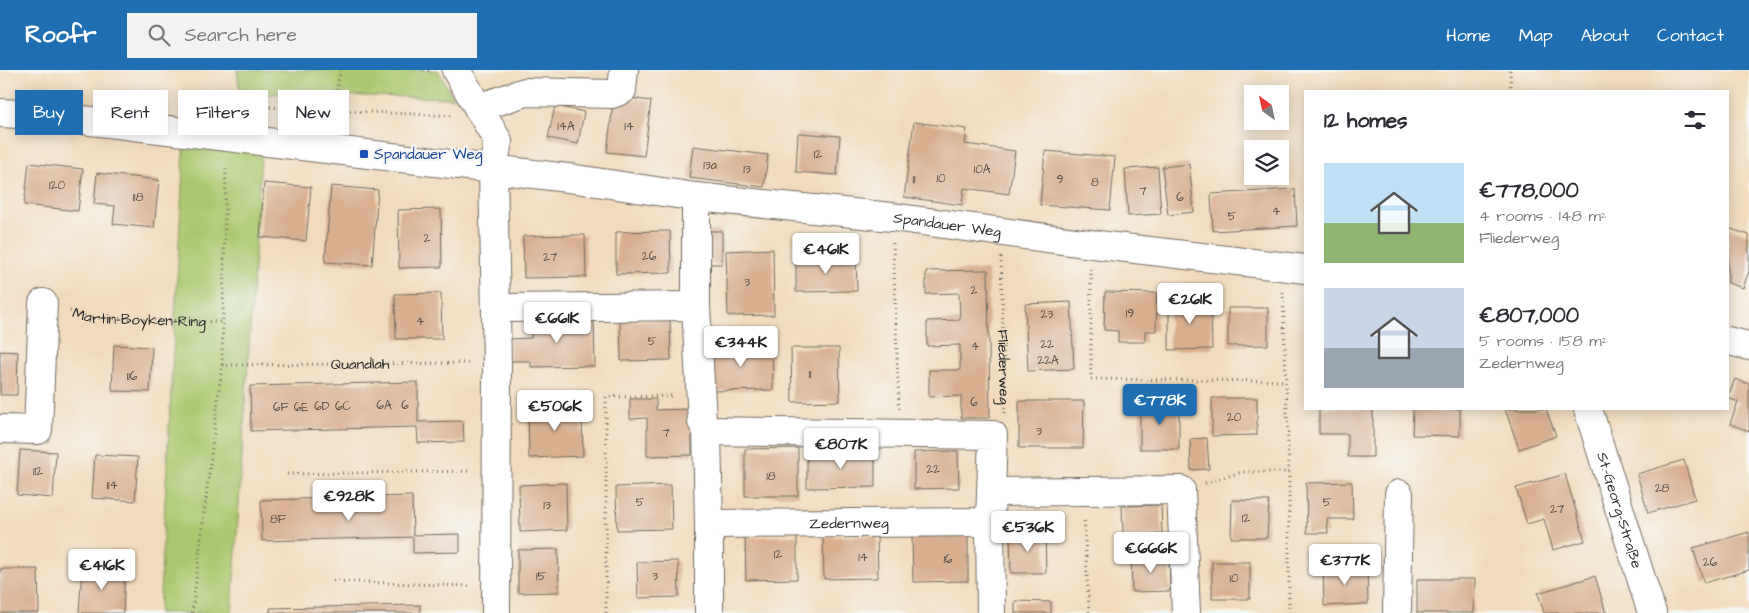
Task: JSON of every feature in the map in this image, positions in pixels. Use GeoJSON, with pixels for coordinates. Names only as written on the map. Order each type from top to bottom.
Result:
{"type":"FeatureCollection","features":[{"type":"Feature","properties":{"kind":"street"},"geometry":{"type":"LineString","coordinates":[[456,70],[498,141],[493,170],[497,363],[496,600]]}},
{"type":"Feature","properties":{"kind":"street"},"geometry":{"type":"LineString","coordinates":[[481,113],[525,92],[612,94],[622,90],[624,70]]}},
{"type":"Feature","properties":{"kind":"street","name":"Spandauer Weg"},"geometry":{"type":"LineString","coordinates":[[0,113],[40,114],[576,179],[696,197],[892,217],[1091,244],[1294,268]]}},
{"type":"Feature","properties":{"kind":"street"},"geometry":{"type":"LineString","coordinates":[[696,197],[696,306],[702,422],[708,431],[710,613]]}},
{"type":"Feature","properties":{"kind":"street"},"geometry":{"type":"LineString","coordinates":[[0,429],[38,430],[42,303]]}},
{"type":"Feature","properties":{"kind":"street"},"geometry":{"type":"LineString","coordinates":[[496,308],[696,306]]}},
{"type":"Feature","properties":{"kind":"street"},"geometry":{"type":"LineString","coordinates":[[1729,341],[1749,346]]}},
{"type":"Feature","properties":{"kind":"street","name":"St.-Georg-Straße"},"geometry":{"type":"LineString","coordinates":[[1588,410],[1652,613]]}},
{"type":"Feature","properties":{"kind":"street"},"geometry":{"type":"LineString","coordinates":[[708,431],[993,435],[990,522],[991,613]]}},
{"type":"Feature","properties":{"kind":"street"},"geometry":{"type":"LineString","coordinates":[[991,492],[1181,490],[1186,613]]}},
{"type":"Feature","properties":{"kind":"street"},"geometry":{"type":"LineString","coordinates":[[1397,613],[1398,494]]}},
{"type":"Feature","properties":{"kind":"street","name":"Zedernweg"},"geometry":{"type":"LineString","coordinates":[[709,524],[990,522]]}},
{"type":"Feature","properties":{"kind":"path"},"geometry":{"type":"LineString","coordinates":[[337,90],[340,70]]}},
{"type":"Feature","properties":{"kind":"path"},"geometry":{"type":"LineString","coordinates":[[1510,70],[1511,90]]}},
{"type":"Feature","properties":{"kind":"path"},"geometry":{"type":"LineString","coordinates":[[349,109],[481,113]]}},
{"type":"Feature","properties":{"kind":"path"},"geometry":{"type":"LineString","coordinates":[[330,150],[331,135]]}},
{"type":"Feature","properties":{"kind":"path"},"geometry":{"type":"LineString","coordinates":[[192,613],[222,365],[221,322],[226,166]]}},
{"type":"Feature","properties":{"kind":"path"},"geometry":{"type":"LineString","coordinates":[[892,217],[900,434]]}},
{"type":"Feature","properties":{"kind":"path","name":"Fliederweg"},"geometry":{"type":"LineString","coordinates":[[993,435],[1005,434],[1000,232]]}},
{"type":"Feature","properties":{"kind":"path"},"geometry":{"type":"LineString","coordinates":[[1091,244],[1091,379],[1285,381]]}},
{"type":"Feature","properties":{"kind":"path"},"geometry":{"type":"LineString","coordinates":[[1289,613],[1289,472],[1285,381],[1294,268]]}},
{"type":"Feature","properties":{"kind":"path","name":"Martin-Boyken-Ring"},"geometry":{"type":"LineString","coordinates":[[42,303],[93,318],[221,322]]}},
{"type":"Feature","properties":{"kind":"path","name":"Quandlah"},"geometry":{"type":"LineString","coordinates":[[222,365],[497,363]]}},
{"type":"Feature","properties":{"kind":"path"},"geometry":{"type":"LineString","coordinates":[[606,613],[606,397],[702,395]]}},
{"type":"Feature","properties":{"kind":"path"},"geometry":{"type":"LineString","coordinates":[[287,474],[497,471]]}},
{"type":"Feature","properties":{"kind":"path"},"geometry":{"type":"LineString","coordinates":[[1181,490],[1242,472],[1289,472]]}},
{"type":"Feature","properties":{"kind":"path"},"geometry":{"type":"LineString","coordinates":[[1082,491],[1089,613]]}},
{"type":"Feature","properties":{"kind":"path"},"geometry":{"type":"LineString","coordinates":[[333,581],[496,600]]}},
{"type":"Feature","properties":{"kind":"green space"},"geometry":{"type":"Polygon","coordinates":[[[237,70],[438,70],[453,98],[349,96],[349,90],[278,90],[278,94],[268,94],[268,90],[240,90],[237,70]]]}},
{"type":"Feature","properties":{"kind":"green space"},"geometry":{"type":"Polygon","coordinates":[[[185,135],[208,135],[262,142],[232,613],[159,613],[185,135]]]}},
{"type":"Feature","properties":{"kind":"building"},"geometry":{"type":"Polygon","coordinates":[[[614,96],[651,101],[644,156],[607,152],[614,96]]]}},
{"type":"Feature","properties":{"kind":"building"},"geometry":{"type":"Polygon","coordinates":[[[555,106],[584,112],[578,144],[548,138],[555,106]]]}},
{"type":"Feature","properties":{"kind":"building"},"geometry":{"type":"Polygon","coordinates":[[[914,122],[967,129],[965,144],[1015,151],[1009,194],[964,188],[962,205],[904,197],[914,122]]]}},
{"type":"Feature","properties":{"kind":"building"},"geometry":{"type":"Polygon","coordinates":[[[798,133],[840,136],[837,175],[796,172],[798,133]]]}},
{"type":"Feature","properties":{"kind":"building"},"geometry":{"type":"Polygon","coordinates":[[[693,146],[768,155],[764,187],[689,178],[693,146]]]}},
{"type":"Feature","properties":{"kind":"building"},"geometry":{"type":"Polygon","coordinates":[[[1045,151],[1115,157],[1110,210],[1040,205],[1045,151]]]}},
{"type":"Feature","properties":{"kind":"building"},"geometry":{"type":"Polygon","coordinates":[[[29,163],[83,169],[78,211],[24,205],[29,163]]]}},
{"type":"Feature","properties":{"kind":"building"},"geometry":{"type":"Polygon","coordinates":[[[1189,164],[1194,212],[1168,215],[1162,167],[1189,164]]]}},
{"type":"Feature","properties":{"kind":"building"},"geometry":{"type":"Polygon","coordinates":[[[1158,167],[1161,214],[1128,216],[1125,169],[1158,167]]]}},
{"type":"Feature","properties":{"kind":"building"},"geometry":{"type":"Polygon","coordinates":[[[97,173],[159,180],[154,228],[113,224],[115,206],[94,204],[97,173]]]}},
{"type":"Feature","properties":{"kind":"building"},"geometry":{"type":"Polygon","coordinates":[[[264,183],[311,187],[306,241],[260,237],[264,183]]]}},
{"type":"Feature","properties":{"kind":"building"},"geometry":{"type":"Polygon","coordinates":[[[331,186],[378,190],[372,265],[325,262],[331,186]]]}},
{"type":"Feature","properties":{"kind":"building"},"geometry":{"type":"Polygon","coordinates":[[[1295,189],[1297,226],[1213,231],[1211,194],[1295,189]]]}},
{"type":"Feature","properties":{"kind":"building"},"geometry":{"type":"Polygon","coordinates":[[[441,209],[442,267],[399,268],[398,210],[441,209]]]}},
{"type":"Feature","properties":{"kind":"building"},"geometry":{"type":"Polygon","coordinates":[[[1729,228],[1749,235],[1749,271],[1743,288],[1729,283],[1729,228]]]}},
{"type":"Feature","properties":{"kind":"building"},"geometry":{"type":"Polygon","coordinates":[[[670,231],[671,273],[616,274],[616,232],[670,231]]]}},
{"type":"Feature","properties":{"kind":"building"},"geometry":{"type":"Polygon","coordinates":[[[700,231],[722,231],[722,264],[701,264],[700,231]]]}},
{"type":"Feature","properties":{"kind":"building"},"geometry":{"type":"Polygon","coordinates":[[[585,235],[586,277],[524,278],[523,236],[585,235]]]}},
{"type":"Feature","properties":{"kind":"building"},"geometry":{"type":"Polygon","coordinates":[[[773,249],[774,315],[728,316],[726,251],[773,249]]]}},
{"type":"Feature","properties":{"kind":"building"},"geometry":{"type":"Polygon","coordinates":[[[856,257],[857,291],[796,292],[796,258],[856,257]]]}},
{"type":"Feature","properties":{"kind":"building"},"geometry":{"type":"Polygon","coordinates":[[[988,270],[990,418],[961,418],[961,396],[929,397],[929,370],[960,370],[960,345],[927,346],[927,321],[960,320],[959,293],[926,294],[926,271],[988,270]]]}},
{"type":"Feature","properties":{"kind":"building"},"geometry":{"type":"Polygon","coordinates":[[[1105,292],[1157,293],[1156,331],[1145,331],[1145,342],[1118,342],[1118,331],[1104,330],[1105,292]]]}},
{"type":"Feature","properties":{"kind":"building"},"geometry":{"type":"Polygon","coordinates":[[[441,293],[442,339],[396,339],[395,294],[441,293]]]}},
{"type":"Feature","properties":{"kind":"building"},"geometry":{"type":"Polygon","coordinates":[[[1169,301],[1211,301],[1212,349],[1169,350],[1169,301]]]}},
{"type":"Feature","properties":{"kind":"building"},"geometry":{"type":"Polygon","coordinates":[[[1071,302],[1074,369],[1028,371],[1025,304],[1071,302]]]}},
{"type":"Feature","properties":{"kind":"building"},"geometry":{"type":"Polygon","coordinates":[[[1228,308],[1268,308],[1268,345],[1228,346],[1228,308]]]}},
{"type":"Feature","properties":{"kind":"building"},"geometry":{"type":"Polygon","coordinates":[[[594,319],[595,366],[531,367],[531,361],[510,361],[510,339],[531,338],[531,320],[594,319]]]}},
{"type":"Feature","properties":{"kind":"building"},"geometry":{"type":"Polygon","coordinates":[[[670,320],[671,360],[621,361],[620,321],[670,320]]]}},
{"type":"Feature","properties":{"kind":"building"},"geometry":{"type":"Polygon","coordinates":[[[772,344],[773,390],[710,391],[709,346],[772,344]]]}},
{"type":"Feature","properties":{"kind":"building"},"geometry":{"type":"Polygon","coordinates":[[[114,345],[152,347],[150,392],[112,391],[114,345]]]}},
{"type":"Feature","properties":{"kind":"building"},"geometry":{"type":"Polygon","coordinates":[[[791,348],[839,348],[840,401],[792,402],[791,348]]]}},
{"type":"Feature","properties":{"kind":"building"},"geometry":{"type":"Polygon","coordinates":[[[0,351],[18,352],[17,395],[0,395],[0,351]]]}},
{"type":"Feature","properties":{"kind":"building"},"geometry":{"type":"Polygon","coordinates":[[[1735,379],[1749,384],[1749,431],[1730,424],[1738,402],[1729,398],[1735,379]]]}},
{"type":"Feature","properties":{"kind":"building"},"geometry":{"type":"Polygon","coordinates":[[[418,382],[418,422],[463,421],[464,442],[418,443],[417,427],[251,431],[250,386],[418,382]]]}},
{"type":"Feature","properties":{"kind":"building"},"geometry":{"type":"Polygon","coordinates":[[[1212,398],[1257,398],[1257,435],[1212,436],[1212,398]]]}},
{"type":"Feature","properties":{"kind":"building"},"geometry":{"type":"Polygon","coordinates":[[[630,399],[656,399],[656,410],[692,409],[692,455],[647,456],[647,418],[630,419],[630,399]]]}},
{"type":"Feature","properties":{"kind":"building"},"geometry":{"type":"Polygon","coordinates":[[[1019,401],[1084,401],[1083,448],[1019,448],[1019,401]]]}},
{"type":"Feature","properties":{"kind":"building"},"geometry":{"type":"Polygon","coordinates":[[[1140,403],[1179,403],[1179,449],[1140,449],[1140,403]]]}},
{"type":"Feature","properties":{"kind":"building"},"geometry":{"type":"Polygon","coordinates":[[[582,407],[583,456],[529,458],[528,409],[582,407]]]}},
{"type":"Feature","properties":{"kind":"building"},"geometry":{"type":"Polygon","coordinates":[[[1319,410],[1373,410],[1373,457],[1348,457],[1348,434],[1319,434],[1319,410]]]}},
{"type":"Feature","properties":{"kind":"building"},"geometry":{"type":"Polygon","coordinates":[[[1413,410],[1460,410],[1460,436],[1412,435],[1413,410]]]}},
{"type":"Feature","properties":{"kind":"building"},"geometry":{"type":"Polygon","coordinates":[[[1505,410],[1546,410],[1556,436],[1519,449],[1505,410]]]}},
{"type":"Feature","properties":{"kind":"building"},"geometry":{"type":"Polygon","coordinates":[[[1207,438],[1209,469],[1191,470],[1190,439],[1207,438]]]}},
{"type":"Feature","properties":{"kind":"building"},"geometry":{"type":"Polygon","coordinates":[[[798,448],[798,496],[745,496],[745,449],[798,448]]]}},
{"type":"Feature","properties":{"kind":"building"},"geometry":{"type":"Polygon","coordinates":[[[20,450],[56,452],[53,498],[17,495],[20,450]]]}},
{"type":"Feature","properties":{"kind":"building"},"geometry":{"type":"Polygon","coordinates":[[[958,451],[959,488],[914,489],[914,452],[958,451]]]}},
{"type":"Feature","properties":{"kind":"building"},"geometry":{"type":"Polygon","coordinates":[[[875,452],[875,487],[807,488],[807,453],[875,452]]]}},
{"type":"Feature","properties":{"kind":"building"},"geometry":{"type":"Polygon","coordinates":[[[95,455],[138,457],[135,501],[92,498],[95,455]]]}},
{"type":"Feature","properties":{"kind":"building"},"geometry":{"type":"Polygon","coordinates":[[[1684,460],[1695,499],[1648,513],[1637,474],[1684,460]]]}},
{"type":"Feature","properties":{"kind":"building"},"geometry":{"type":"Polygon","coordinates":[[[1565,474],[1585,541],[1553,550],[1544,519],[1527,524],[1516,488],[1565,474]]]}},
{"type":"Feature","properties":{"kind":"building"},"geometry":{"type":"Polygon","coordinates":[[[1352,482],[1353,519],[1327,519],[1328,533],[1307,533],[1306,483],[1352,482]]]}},
{"type":"Feature","properties":{"kind":"building"},"geometry":{"type":"Polygon","coordinates":[[[566,483],[567,530],[520,532],[519,485],[566,483]]]}},
{"type":"Feature","properties":{"kind":"building"},"geometry":{"type":"Polygon","coordinates":[[[671,485],[672,529],[617,530],[616,487],[671,485]]]}},
{"type":"Feature","properties":{"kind":"building"},"geometry":{"type":"Polygon","coordinates":[[[412,496],[413,535],[460,534],[460,552],[413,553],[413,537],[262,541],[261,500],[412,496]]]}},
{"type":"Feature","properties":{"kind":"building"},"geometry":{"type":"Polygon","coordinates":[[[1232,500],[1269,501],[1267,538],[1231,538],[1232,500]]]}},
{"type":"Feature","properties":{"kind":"building"},"geometry":{"type":"Polygon","coordinates":[[[1161,505],[1162,534],[1123,535],[1122,506],[1161,505]]]}},
{"type":"Feature","properties":{"kind":"building"},"geometry":{"type":"Polygon","coordinates":[[[1045,532],[1046,573],[1011,573],[1010,533],[1045,532]]]}},
{"type":"Feature","properties":{"kind":"building"},"geometry":{"type":"Polygon","coordinates":[[[1749,532],[1749,570],[1704,583],[1693,548],[1749,532]]]}},
{"type":"Feature","properties":{"kind":"building"},"geometry":{"type":"Polygon","coordinates":[[[797,536],[797,579],[746,580],[745,537],[797,536]]]}},
{"type":"Feature","properties":{"kind":"building"},"geometry":{"type":"Polygon","coordinates":[[[877,536],[878,578],[824,579],[823,537],[877,536]]]}},
{"type":"Feature","properties":{"kind":"building"},"geometry":{"type":"Polygon","coordinates":[[[968,536],[968,581],[913,582],[912,537],[968,536]]]}},
{"type":"Feature","properties":{"kind":"building"},"geometry":{"type":"Polygon","coordinates":[[[558,549],[559,592],[518,593],[518,550],[558,549]]]}},
{"type":"Feature","properties":{"kind":"building"},"geometry":{"type":"Polygon","coordinates":[[[1169,555],[1170,591],[1132,592],[1131,556],[1169,555]]]}},
{"type":"Feature","properties":{"kind":"building"},"geometry":{"type":"Polygon","coordinates":[[[678,561],[679,597],[638,598],[637,562],[678,561]]]}},
{"type":"Feature","properties":{"kind":"building"},"geometry":{"type":"Polygon","coordinates":[[[1212,562],[1250,562],[1250,599],[1212,599],[1212,562]]]}},
{"type":"Feature","properties":{"kind":"building"},"geometry":{"type":"Polygon","coordinates":[[[1367,566],[1368,604],[1324,606],[1323,567],[1367,566]]]}},
{"type":"Feature","properties":{"kind":"building"},"geometry":{"type":"Polygon","coordinates":[[[82,568],[125,570],[123,613],[79,613],[82,568]]]}},
{"type":"Feature","properties":{"kind":"building"},"geometry":{"type":"Polygon","coordinates":[[[0,569],[38,569],[39,613],[0,613],[0,569]]]}},
{"type":"Feature","properties":{"kind":"building"},"geometry":{"type":"Polygon","coordinates":[[[1595,576],[1606,613],[1544,613],[1538,593],[1595,576]]]}},
{"type":"Feature","properties":{"kind":"building"},"geometry":{"type":"Polygon","coordinates":[[[1417,579],[1475,579],[1474,613],[1417,613],[1417,579]]]}},
{"type":"Feature","properties":{"kind":"building"},"geometry":{"type":"Polygon","coordinates":[[[1015,601],[1051,602],[1051,613],[1015,613],[1015,601]]]}},
{"type":"Feature","properties":{"kind":"building"},"geometry":{"type":"Polygon","coordinates":[[[420,605],[420,613],[270,613],[270,608],[420,605]]]}},
{"type":"Feature","properties":{"kind":"place","name":"Spandauer Weg"},"geometry":{"type":"Point","coordinates":[364,154]}}]}
